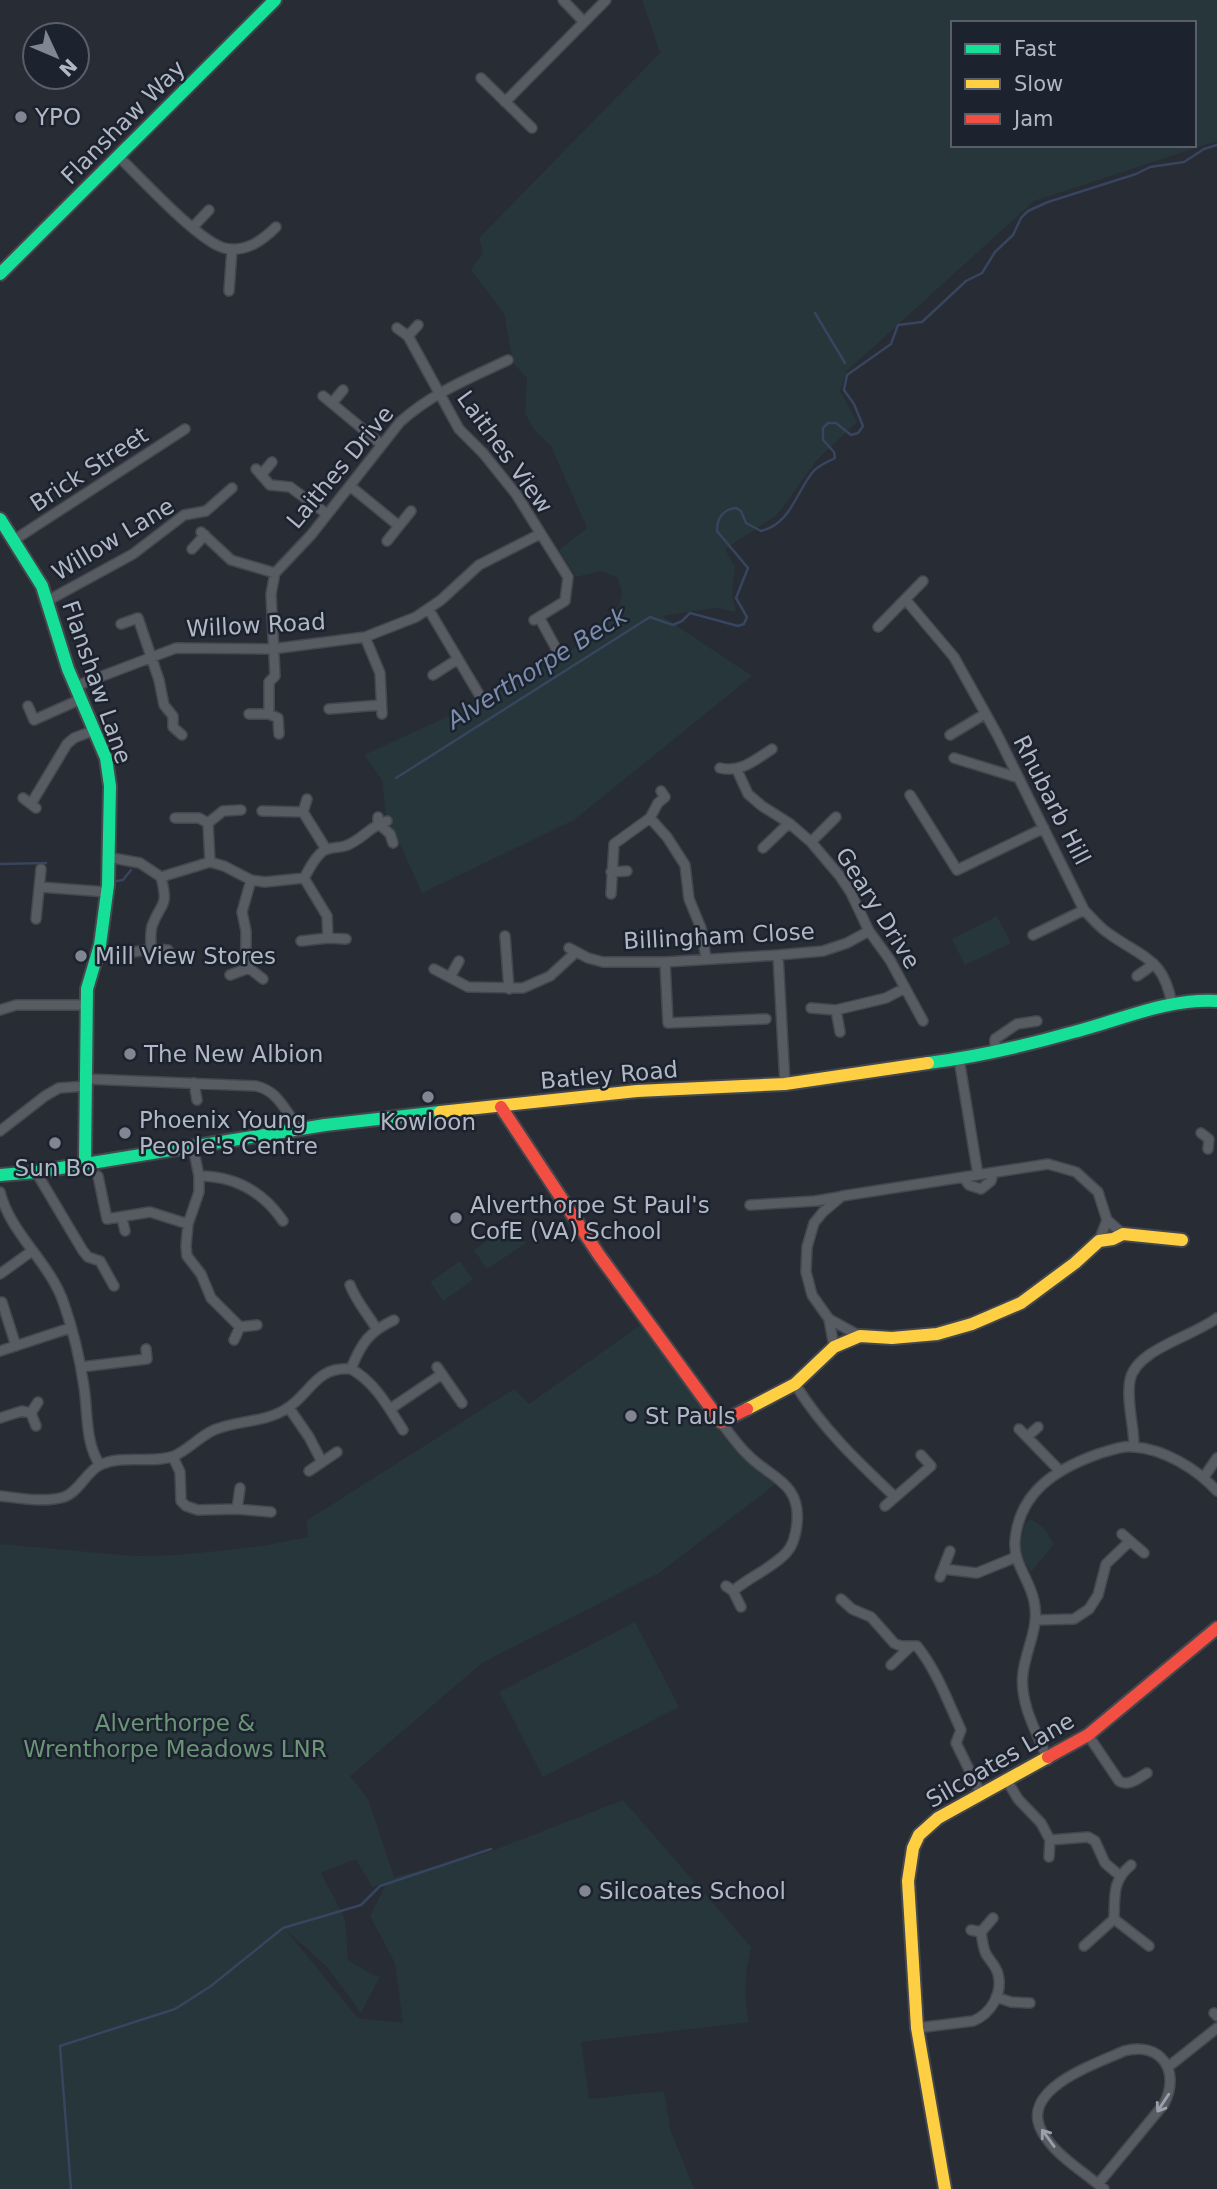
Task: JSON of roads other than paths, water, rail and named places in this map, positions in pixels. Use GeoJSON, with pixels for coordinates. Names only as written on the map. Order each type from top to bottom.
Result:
{"type":"FeatureCollection","features":[{"type":"Feature","properties":{"kind":"street","name":"Flanshaw Way"},"geometry":{"type":"LineString","coordinates":[[0,274],[275,0]]}},
{"type":"Feature","properties":{"kind":"street"},"geometry":{"type":"LineString","coordinates":[[564,0],[584,22]]}},
{"type":"Feature","properties":{"kind":"street"},"geometry":{"type":"LineString","coordinates":[[505,102],[606,0]]}},
{"type":"Feature","properties":{"kind":"street"},"geometry":{"type":"LineString","coordinates":[[481,78],[532,128]]}},
{"type":"Feature","properties":{"kind":"street"},"geometry":{"type":"LineString","coordinates":[[118,156],[209,242],[238,250],[261,242],[276,227]]}},
{"type":"Feature","properties":{"kind":"street"},"geometry":{"type":"LineString","coordinates":[[193,227],[209,210]]}},
{"type":"Feature","properties":{"kind":"street"},"geometry":{"type":"LineString","coordinates":[[229,291],[232,249]]}},
{"type":"Feature","properties":{"kind":"street"},"geometry":{"type":"LineString","coordinates":[[397,328],[408,336],[418,326]]}},
{"type":"Feature","properties":{"kind":"street","name":"Laithes View"},"geometry":{"type":"LineString","coordinates":[[408,336],[459,429],[483,453],[516,494],[568,577],[565,601],[537,618],[558,652]]}},
{"type":"Feature","properties":{"kind":"street","name":"Laithes Drive"},"geometry":{"type":"LineString","coordinates":[[275,573],[311,535],[400,422],[416,407],[438,393],[508,360]]}},
{"type":"Feature","properties":{"kind":"street"},"geometry":{"type":"LineString","coordinates":[[332,403],[343,390]]}},
{"type":"Feature","properties":{"kind":"street"},"geometry":{"type":"LineString","coordinates":[[323,396],[382,445]]}},
{"type":"Feature","properties":{"kind":"street","name":"Brick Street"},"geometry":{"type":"LineString","coordinates":[[14,540],[184,429]]}},
{"type":"Feature","properties":{"kind":"street"},"geometry":{"type":"LineString","coordinates":[[272,462],[258,472],[270,485],[290,487],[327,514]]}},
{"type":"Feature","properties":{"kind":"street"},"geometry":{"type":"LineString","coordinates":[[350,486],[399,526]]}},
{"type":"Feature","properties":{"kind":"street","name":"Willow Lane"},"geometry":{"type":"LineString","coordinates":[[47,601],[133,554],[184,515],[206,511],[232,488]]}},
{"type":"Feature","properties":{"kind":"street"},"geometry":{"type":"LineString","coordinates":[[387,541],[411,511]]}},
{"type":"Feature","properties":{"kind":"street","name":"Flanshaw Lane"},"geometry":{"type":"LineString","coordinates":[[0,519],[42,586],[62,653],[106,758],[110,786],[107,892],[100,945],[88,989],[85,1163]]}},
{"type":"Feature","properties":{"kind":"street"},"geometry":{"type":"LineString","coordinates":[[192,549],[203,533],[231,560],[275,573],[271,594],[275,676],[269,682],[269,714]]}},
{"type":"Feature","properties":{"kind":"street","name":"Willow Road"},"geometry":{"type":"LineString","coordinates":[[28,706],[34,720],[44,721],[79,692],[151,656],[176,648],[272,649],[365,637],[429,610],[479,565],[540,534]]}},
{"type":"Feature","properties":{"kind":"street"},"geometry":{"type":"LineString","coordinates":[[878,627],[923,581]]}},
{"type":"Feature","properties":{"kind":"street","name":"Rhubarb Hill"},"geometry":{"type":"LineString","coordinates":[[905,599],[954,657],[1019,778],[1084,910],[1102,929],[1154,964],[1164,976],[1172,1005]]}},
{"type":"Feature","properties":{"kind":"street"},"geometry":{"type":"LineString","coordinates":[[429,610],[480,696]]}},
{"type":"Feature","properties":{"kind":"street"},"geometry":{"type":"LineString","coordinates":[[121,624],[140,616],[164,705],[173,716],[173,727],[182,735]]}},
{"type":"Feature","properties":{"kind":"street"},"geometry":{"type":"LineString","coordinates":[[329,709],[382,710],[380,673],[365,637]]}},
{"type":"Feature","properties":{"kind":"street"},"geometry":{"type":"LineString","coordinates":[[433,675],[458,659]]}},
{"type":"Feature","properties":{"kind":"street"},"geometry":{"type":"LineString","coordinates":[[343,708],[344,721]]}},
{"type":"Feature","properties":{"kind":"street"},"geometry":{"type":"LineString","coordinates":[[249,714],[269,714],[278,718],[279,734]]}},
{"type":"Feature","properties":{"kind":"street"},"geometry":{"type":"LineString","coordinates":[[950,735],[985,714]]}},
{"type":"Feature","properties":{"kind":"street"},"geometry":{"type":"LineString","coordinates":[[163,730],[173,727]]}},
{"type":"Feature","properties":{"kind":"street"},"geometry":{"type":"LineString","coordinates":[[30,803],[67,744],[74,738],[95,730]]}},
{"type":"Feature","properties":{"kind":"street"},"geometry":{"type":"LineString","coordinates":[[720,768],[737,770],[772,749]]}},
{"type":"Feature","properties":{"kind":"street"},"geometry":{"type":"LineString","coordinates":[[954,758],[1019,778]]}},
{"type":"Feature","properties":{"kind":"street","name":"Geary Drive"},"geometry":{"type":"LineString","coordinates":[[737,770],[748,794],[789,823],[825,857],[851,893],[869,931],[890,960],[923,1021]]}},
{"type":"Feature","properties":{"kind":"street"},"geometry":{"type":"LineString","coordinates":[[611,894],[614,844],[650,818],[658,803],[665,797],[661,791]]}},
{"type":"Feature","properties":{"kind":"street"},"geometry":{"type":"LineString","coordinates":[[910,795],[957,870],[1044,828]]}},
{"type":"Feature","properties":{"kind":"street"},"geometry":{"type":"LineString","coordinates":[[307,799],[303,812],[326,849]]}},
{"type":"Feature","properties":{"kind":"street"},"geometry":{"type":"LineString","coordinates":[[208,824],[223,811],[241,810]]}},
{"type":"Feature","properties":{"kind":"street"},"geometry":{"type":"LineString","coordinates":[[262,811],[303,812]]}},
{"type":"Feature","properties":{"kind":"street"},"geometry":{"type":"LineString","coordinates":[[811,842],[836,817]]}},
{"type":"Feature","properties":{"kind":"street"},"geometry":{"type":"LineString","coordinates":[[175,818],[199,818],[208,824]]}},
{"type":"Feature","properties":{"kind":"street"},"geometry":{"type":"LineString","coordinates":[[650,818],[667,837],[685,865],[688,899],[701,928],[706,958]]}},
{"type":"Feature","properties":{"kind":"street"},"geometry":{"type":"LineString","coordinates":[[304,878],[314,859],[326,849],[345,846],[362,837],[381,820],[393,843]]}},
{"type":"Feature","properties":{"kind":"street"},"geometry":{"type":"LineString","coordinates":[[763,848],[789,823]]}},
{"type":"Feature","properties":{"kind":"street"},"geometry":{"type":"LineString","coordinates":[[208,824],[211,862]]}},
{"type":"Feature","properties":{"kind":"street"},"geometry":{"type":"LineString","coordinates":[[107,858],[141,863],[161,877],[165,895],[163,907],[151,928],[151,949]]}},
{"type":"Feature","properties":{"kind":"street"},"geometry":{"type":"LineString","coordinates":[[161,877],[211,862],[251,880],[265,882],[304,878]]}},
{"type":"Feature","properties":{"kind":"street"},"geometry":{"type":"LineString","coordinates":[[36,919],[41,869]]}},
{"type":"Feature","properties":{"kind":"street"},"geometry":{"type":"LineString","coordinates":[[611,872],[627,871]]}},
{"type":"Feature","properties":{"kind":"street"},"geometry":{"type":"LineString","coordinates":[[304,878],[327,916],[328,938]]}},
{"type":"Feature","properties":{"kind":"street"},"geometry":{"type":"LineString","coordinates":[[251,880],[242,912],[246,952],[249,968],[263,979]]}},
{"type":"Feature","properties":{"kind":"street"},"geometry":{"type":"LineString","coordinates":[[40,887],[107,892]]}},
{"type":"Feature","properties":{"kind":"street"},"geometry":{"type":"LineString","coordinates":[[1033,935],[1084,910]]}},
{"type":"Feature","properties":{"kind":"street","name":"Billingham Close"},"geometry":{"type":"LineString","coordinates":[[509,989],[536,984],[550,976],[572,951],[603,962],[665,962],[778,955],[823,951],[847,943],[869,931]]}},
{"type":"Feature","properties":{"kind":"street"},"geometry":{"type":"LineString","coordinates":[[434,969],[468,988],[509,989],[505,936]]}},
{"type":"Feature","properties":{"kind":"street"},"geometry":{"type":"LineString","coordinates":[[301,941],[346,939]]}},
{"type":"Feature","properties":{"kind":"street"},"geometry":{"type":"LineString","coordinates":[[128,953],[151,949],[168,950]]}},
{"type":"Feature","properties":{"kind":"street"},"geometry":{"type":"LineString","coordinates":[[778,955],[785,1084]]}},
{"type":"Feature","properties":{"kind":"street"},"geometry":{"type":"LineString","coordinates":[[450,977],[459,961]]}},
{"type":"Feature","properties":{"kind":"street"},"geometry":{"type":"LineString","coordinates":[[665,962],[668,1023],[766,1019]]}},
{"type":"Feature","properties":{"kind":"street"},"geometry":{"type":"LineString","coordinates":[[1137,976],[1154,964]]}},
{"type":"Feature","properties":{"kind":"street"},"geometry":{"type":"LineString","coordinates":[[230,975],[249,968]]}},
{"type":"Feature","properties":{"kind":"street"},"geometry":{"type":"LineString","coordinates":[[811,1009],[836,1010],[886,998],[905,988]]}},
{"type":"Feature","properties":{"kind":"street","name":"Batley Road"},"geometry":{"type":"LineString","coordinates":[[0,1175],[36,1172],[307,1127],[637,1091],[785,1084],[959,1059],[1072,1033],[1135,1013],[1197,1000],[1217,1001]]}},
{"type":"Feature","properties":{"kind":"street"},"geometry":{"type":"LineString","coordinates":[[0,1010],[16,1005],[87,1005]]}},
{"type":"Feature","properties":{"kind":"street"},"geometry":{"type":"LineString","coordinates":[[836,1010],[840,1032]]}},
{"type":"Feature","properties":{"kind":"street"},"geometry":{"type":"LineString","coordinates":[[995,1050],[995,1039],[1017,1024],[1037,1021]]}},
{"type":"Feature","properties":{"kind":"street"},"geometry":{"type":"LineString","coordinates":[[959,1059],[978,1175]]}},
{"type":"Feature","properties":{"kind":"street"},"geometry":{"type":"LineString","coordinates":[[0,1131],[59,1088],[87,1083],[194,1083],[266,1088],[276,1095],[291,1117]]}},
{"type":"Feature","properties":{"kind":"street"},"geometry":{"type":"LineString","coordinates":[[194,1083],[197,1100]]}},
{"type":"Feature","properties":{"kind":"street"},"geometry":{"type":"LineString","coordinates":[[501,1107],[599,1255],[721,1422],[751,1458],[781,1479],[796,1502],[798,1515],[792,1544],[786,1554],[729,1588],[741,1607]]}},
{"type":"Feature","properties":{"kind":"street"},"geometry":{"type":"LineString","coordinates":[[193,1147],[199,1176],[199,1192],[188,1224],[187,1256],[201,1274],[211,1298],[240,1327]]}},
{"type":"Feature","properties":{"kind":"street"},"geometry":{"type":"LineString","coordinates":[[750,1205],[816,1201],[1048,1164],[1076,1172],[1098,1192],[1107,1220],[1123,1234]]}},
{"type":"Feature","properties":{"kind":"street"},"geometry":{"type":"LineString","coordinates":[[36,1172],[83,1251],[100,1261],[114,1286]]}},
{"type":"Feature","properties":{"kind":"street"},"geometry":{"type":"LineString","coordinates":[[964,1178],[969,1185],[981,1189],[991,1181],[993,1173]]}},
{"type":"Feature","properties":{"kind":"street"},"geometry":{"type":"LineString","coordinates":[[98,1176],[107,1219],[150,1212],[188,1224]]}},
{"type":"Feature","properties":{"kind":"street"},"geometry":{"type":"LineString","coordinates":[[199,1176],[214,1176],[241,1184],[258,1193],[272,1205],[283,1221]]}},
{"type":"Feature","properties":{"kind":"street"},"geometry":{"type":"LineString","coordinates":[[0,1192],[10,1217],[57,1289],[81,1367],[91,1450],[100,1465]]}},
{"type":"Feature","properties":{"kind":"street"},"geometry":{"type":"LineString","coordinates":[[842,1196],[814,1223],[807,1247],[806,1272],[812,1295],[830,1319],[860,1336],[892,1338],[937,1334],[972,1324],[1021,1303],[1075,1263],[1099,1241],[1107,1220]]}},
{"type":"Feature","properties":{"kind":"street"},"geometry":{"type":"LineString","coordinates":[[816,1201],[823,1212]]}},
{"type":"Feature","properties":{"kind":"street"},"geometry":{"type":"LineString","coordinates":[[122,1218],[125,1231]]}},
{"type":"Feature","properties":{"kind":"street"},"geometry":{"type":"LineString","coordinates":[[1099,1241],[1112,1240],[1123,1234],[1182,1240]]}},
{"type":"Feature","properties":{"kind":"street"},"geometry":{"type":"LineString","coordinates":[[0,1274],[32,1251]]}},
{"type":"Feature","properties":{"kind":"street"},"geometry":{"type":"LineString","coordinates":[[350,1285],[356,1301],[367,1312],[376,1328]]}},
{"type":"Feature","properties":{"kind":"street"},"geometry":{"type":"LineString","coordinates":[[12,1296],[1,1303],[16,1346]]}},
{"type":"Feature","properties":{"kind":"street"},"geometry":{"type":"LineString","coordinates":[[1134,1446],[1129,1381],[1134,1369],[1163,1346],[1195,1332],[1212,1317]]}},
{"type":"Feature","properties":{"kind":"street"},"geometry":{"type":"LineString","coordinates":[[830,1319],[834,1348]]}},
{"type":"Feature","properties":{"kind":"street"},"geometry":{"type":"LineString","coordinates":[[351,1369],[363,1343],[376,1328],[394,1320]]}},
{"type":"Feature","properties":{"kind":"street"},"geometry":{"type":"LineString","coordinates":[[240,1327],[257,1325]]}},
{"type":"Feature","properties":{"kind":"street"},"geometry":{"type":"LineString","coordinates":[[234,1340],[240,1327]]}},
{"type":"Feature","properties":{"kind":"street"},"geometry":{"type":"LineString","coordinates":[[0,1351],[70,1328]]}},
{"type":"Feature","properties":{"kind":"street"},"geometry":{"type":"LineString","coordinates":[[721,1422],[794,1384],[834,1348],[860,1336]]}},
{"type":"Feature","properties":{"kind":"street"},"geometry":{"type":"LineString","coordinates":[[81,1367],[147,1359],[146,1349]]}},
{"type":"Feature","properties":{"kind":"street"},"geometry":{"type":"LineString","coordinates":[[0,1496],[39,1499],[63,1497],[70,1494],[100,1465],[126,1459],[173,1457],[211,1431],[264,1419],[289,1408],[316,1380],[327,1372],[340,1368],[351,1369],[367,1380],[403,1430]]}},
{"type":"Feature","properties":{"kind":"street"},"geometry":{"type":"LineString","coordinates":[[390,1409],[440,1371],[462,1403]]}},
{"type":"Feature","properties":{"kind":"street"},"geometry":{"type":"LineString","coordinates":[[794,1384],[813,1414],[830,1434],[895,1497]]}},
{"type":"Feature","properties":{"kind":"street"},"geometry":{"type":"LineString","coordinates":[[30,1413],[38,1402]]}},
{"type":"Feature","properties":{"kind":"street"},"geometry":{"type":"LineString","coordinates":[[289,1408],[322,1462]]}},
{"type":"Feature","properties":{"kind":"street"},"geometry":{"type":"LineString","coordinates":[[0,1418],[23,1411],[30,1413],[36,1426]]}},
{"type":"Feature","properties":{"kind":"street"},"geometry":{"type":"LineString","coordinates":[[1027,1437],[1038,1427]]}},
{"type":"Feature","properties":{"kind":"street"},"geometry":{"type":"LineString","coordinates":[[1019,1429],[1059,1470]]}},
{"type":"Feature","properties":{"kind":"street"},"geometry":{"type":"LineString","coordinates":[[1048,1759],[1023,1693],[1023,1673],[1037,1620],[1034,1599],[1016,1558],[1015,1540],[1023,1510],[1032,1495],[1059,1470],[1102,1453],[1134,1446],[1186,1465],[1205,1477],[1217,1491]]}},
{"type":"Feature","properties":{"kind":"street"},"geometry":{"type":"LineString","coordinates":[[309,1471],[337,1452]]}},
{"type":"Feature","properties":{"kind":"street"},"geometry":{"type":"LineString","coordinates":[[885,1506],[931,1466],[921,1455]]}},
{"type":"Feature","properties":{"kind":"street"},"geometry":{"type":"LineString","coordinates":[[173,1457],[180,1472],[181,1501],[186,1506],[198,1510],[271,1512]]}},
{"type":"Feature","properties":{"kind":"street"},"geometry":{"type":"LineString","coordinates":[[1205,1477],[1217,1458]]}},
{"type":"Feature","properties":{"kind":"street"},"geometry":{"type":"LineString","coordinates":[[237,1509],[240,1488]]}},
{"type":"Feature","properties":{"kind":"street"},"geometry":{"type":"LineString","coordinates":[[1122,1534],[1144,1553]]}},
{"type":"Feature","properties":{"kind":"street"},"geometry":{"type":"LineString","coordinates":[[1037,1620],[1074,1619],[1088,1609],[1098,1595],[1106,1564],[1130,1541]]}},
{"type":"Feature","properties":{"kind":"street"},"geometry":{"type":"LineString","coordinates":[[950,1551],[942,1573],[977,1573],[1016,1558]]}},
{"type":"Feature","properties":{"kind":"street"},"geometry":{"type":"LineString","coordinates":[[841,1599],[852,1609],[871,1618],[894,1643],[901,1646],[915,1644]]}},
{"type":"Feature","properties":{"kind":"street","name":"Silcoates Lane"},"geometry":{"type":"LineString","coordinates":[[945,2189],[917,2028],[908,1881],[913,1848],[929,1825],[1006,1779],[1048,1759],[1088,1735],[1217,1628]]}},
{"type":"Feature","properties":{"kind":"street"},"geometry":{"type":"LineString","coordinates":[[891,1665],[915,1644]]}},
{"type":"Feature","properties":{"kind":"street"},"geometry":{"type":"LineString","coordinates":[[915,1644],[931,1665],[961,1730],[956,1743],[981,1794]]}},
{"type":"Feature","properties":{"kind":"street"},"geometry":{"type":"LineString","coordinates":[[1088,1735],[1119,1781],[1130,1783],[1147,1773]]}},
{"type":"Feature","properties":{"kind":"street"},"geometry":{"type":"LineString","coordinates":[[1006,1779],[1026,1809],[1041,1823],[1050,1840],[1049,1857]]}},
{"type":"Feature","properties":{"kind":"street"},"geometry":{"type":"LineString","coordinates":[[1050,1840],[1088,1837],[1095,1841],[1105,1863],[1119,1875]]}},
{"type":"Feature","properties":{"kind":"street"},"geometry":{"type":"LineString","coordinates":[[1084,1946],[1114,1919],[1115,1890],[1119,1875],[1131,1865]]}},
{"type":"Feature","properties":{"kind":"street"},"geometry":{"type":"LineString","coordinates":[[917,2028],[981,2018],[996,1997],[998,1973],[984,1951],[976,1931],[993,1918]]}},
{"type":"Feature","properties":{"kind":"street"},"geometry":{"type":"LineString","coordinates":[[1114,1919],[1149,1946]]}},
{"type":"Feature","properties":{"kind":"street"},"geometry":{"type":"LineString","coordinates":[[996,1997],[1011,2002],[1030,2003]]}},
{"type":"Feature","properties":{"kind":"street"},"geometry":{"type":"LineString","coordinates":[[1168,2067],[1217,2028]]}},
{"type":"Feature","properties":{"kind":"street"},"geometry":{"type":"LineString","coordinates":[[1133,2048],[1154,2054],[1168,2067],[1172,2080],[1169,2093],[1164,2104],[1101,2186],[1044,2137],[1039,2116],[1044,2096],[1061,2081],[1133,2048]]}},
{"type":"Feature","properties":{"kind":"waterway","name":"Alverthorpe Beck"},"geometry":{"type":"LineString","coordinates":[[396,778],[650,617],[673,625],[690,613],[738,626],[744,624],[747,617],[736,598],[748,568],[717,531],[718,522],[724,512],[736,508],[741,511],[746,523],[761,531],[779,522],[791,508],[812,473],[835,458],[834,452],[823,440],[823,428],[828,423],[836,423],[851,435],[858,433],[863,426],[854,404],[844,390],[847,375],[891,344],[898,325],[922,322],[966,281],[982,273],[995,252],[1013,235],[1021,218],[1028,211],[1150,167],[1184,162],[1204,149],[1217,145]]}},
{"type":"Feature","properties":{"kind":"waterway"},"geometry":{"type":"LineString","coordinates":[[815,313],[845,363]]}},
{"type":"Feature","properties":{"kind":"waterway","name":"Alverthorpe Beck"},"geometry":{"type":"LineString","coordinates":[[0,864],[46,863]]}},
{"type":"Feature","properties":{"kind":"waterway","name":"Alverthorpe Beck"},"geometry":{"type":"LineString","coordinates":[[117,881],[123,880],[131,870]]}},
{"type":"Feature","properties":{"kind":"waterway"},"geometry":{"type":"LineString","coordinates":[[71,2189],[60,2046],[175,2009],[211,1986],[283,1928],[361,1905],[380,1886],[491,1849]]}},
{"type":"Feature","properties":{"kind":"place","name":"YPO"},"geometry":{"type":"Point","coordinates":[21,117]}},
{"type":"Feature","properties":{"kind":"place","name":"Mill View Stores"},"geometry":{"type":"Point","coordinates":[81,956]}},
{"type":"Feature","properties":{"kind":"place","name":"The New Albion"},"geometry":{"type":"Point","coordinates":[130,1054]}},
{"type":"Feature","properties":{"kind":"place","name":"Kowloon"},"geometry":{"type":"Point","coordinates":[428,1097]}},
{"type":"Feature","properties":{"kind":"place","name":"Phoenix Young People's Centre"},"geometry":{"type":"Point","coordinates":[125,1133]}},
{"type":"Feature","properties":{"kind":"place","name":"Sun Bo"},"geometry":{"type":"Point","coordinates":[55,1143]}},
{"type":"Feature","properties":{"kind":"place","name":"Alverthorpe St Paul's CofE (VA) School"},"geometry":{"type":"Point","coordinates":[456,1218]}},
{"type":"Feature","properties":{"kind":"place","name":"St Pauls"},"geometry":{"type":"Point","coordinates":[631,1416]}},
{"type":"Feature","properties":{"kind":"place","name":"Silcoates School"},"geometry":{"type":"Point","coordinates":[585,1891]}},
{"type":"Feature","properties":{"kind":"park label","name":"Alverthorpe & Wrenthorpe Meadows LNR"},"geometry":{"type":"Point","coordinates":[175,1736]}}]}
